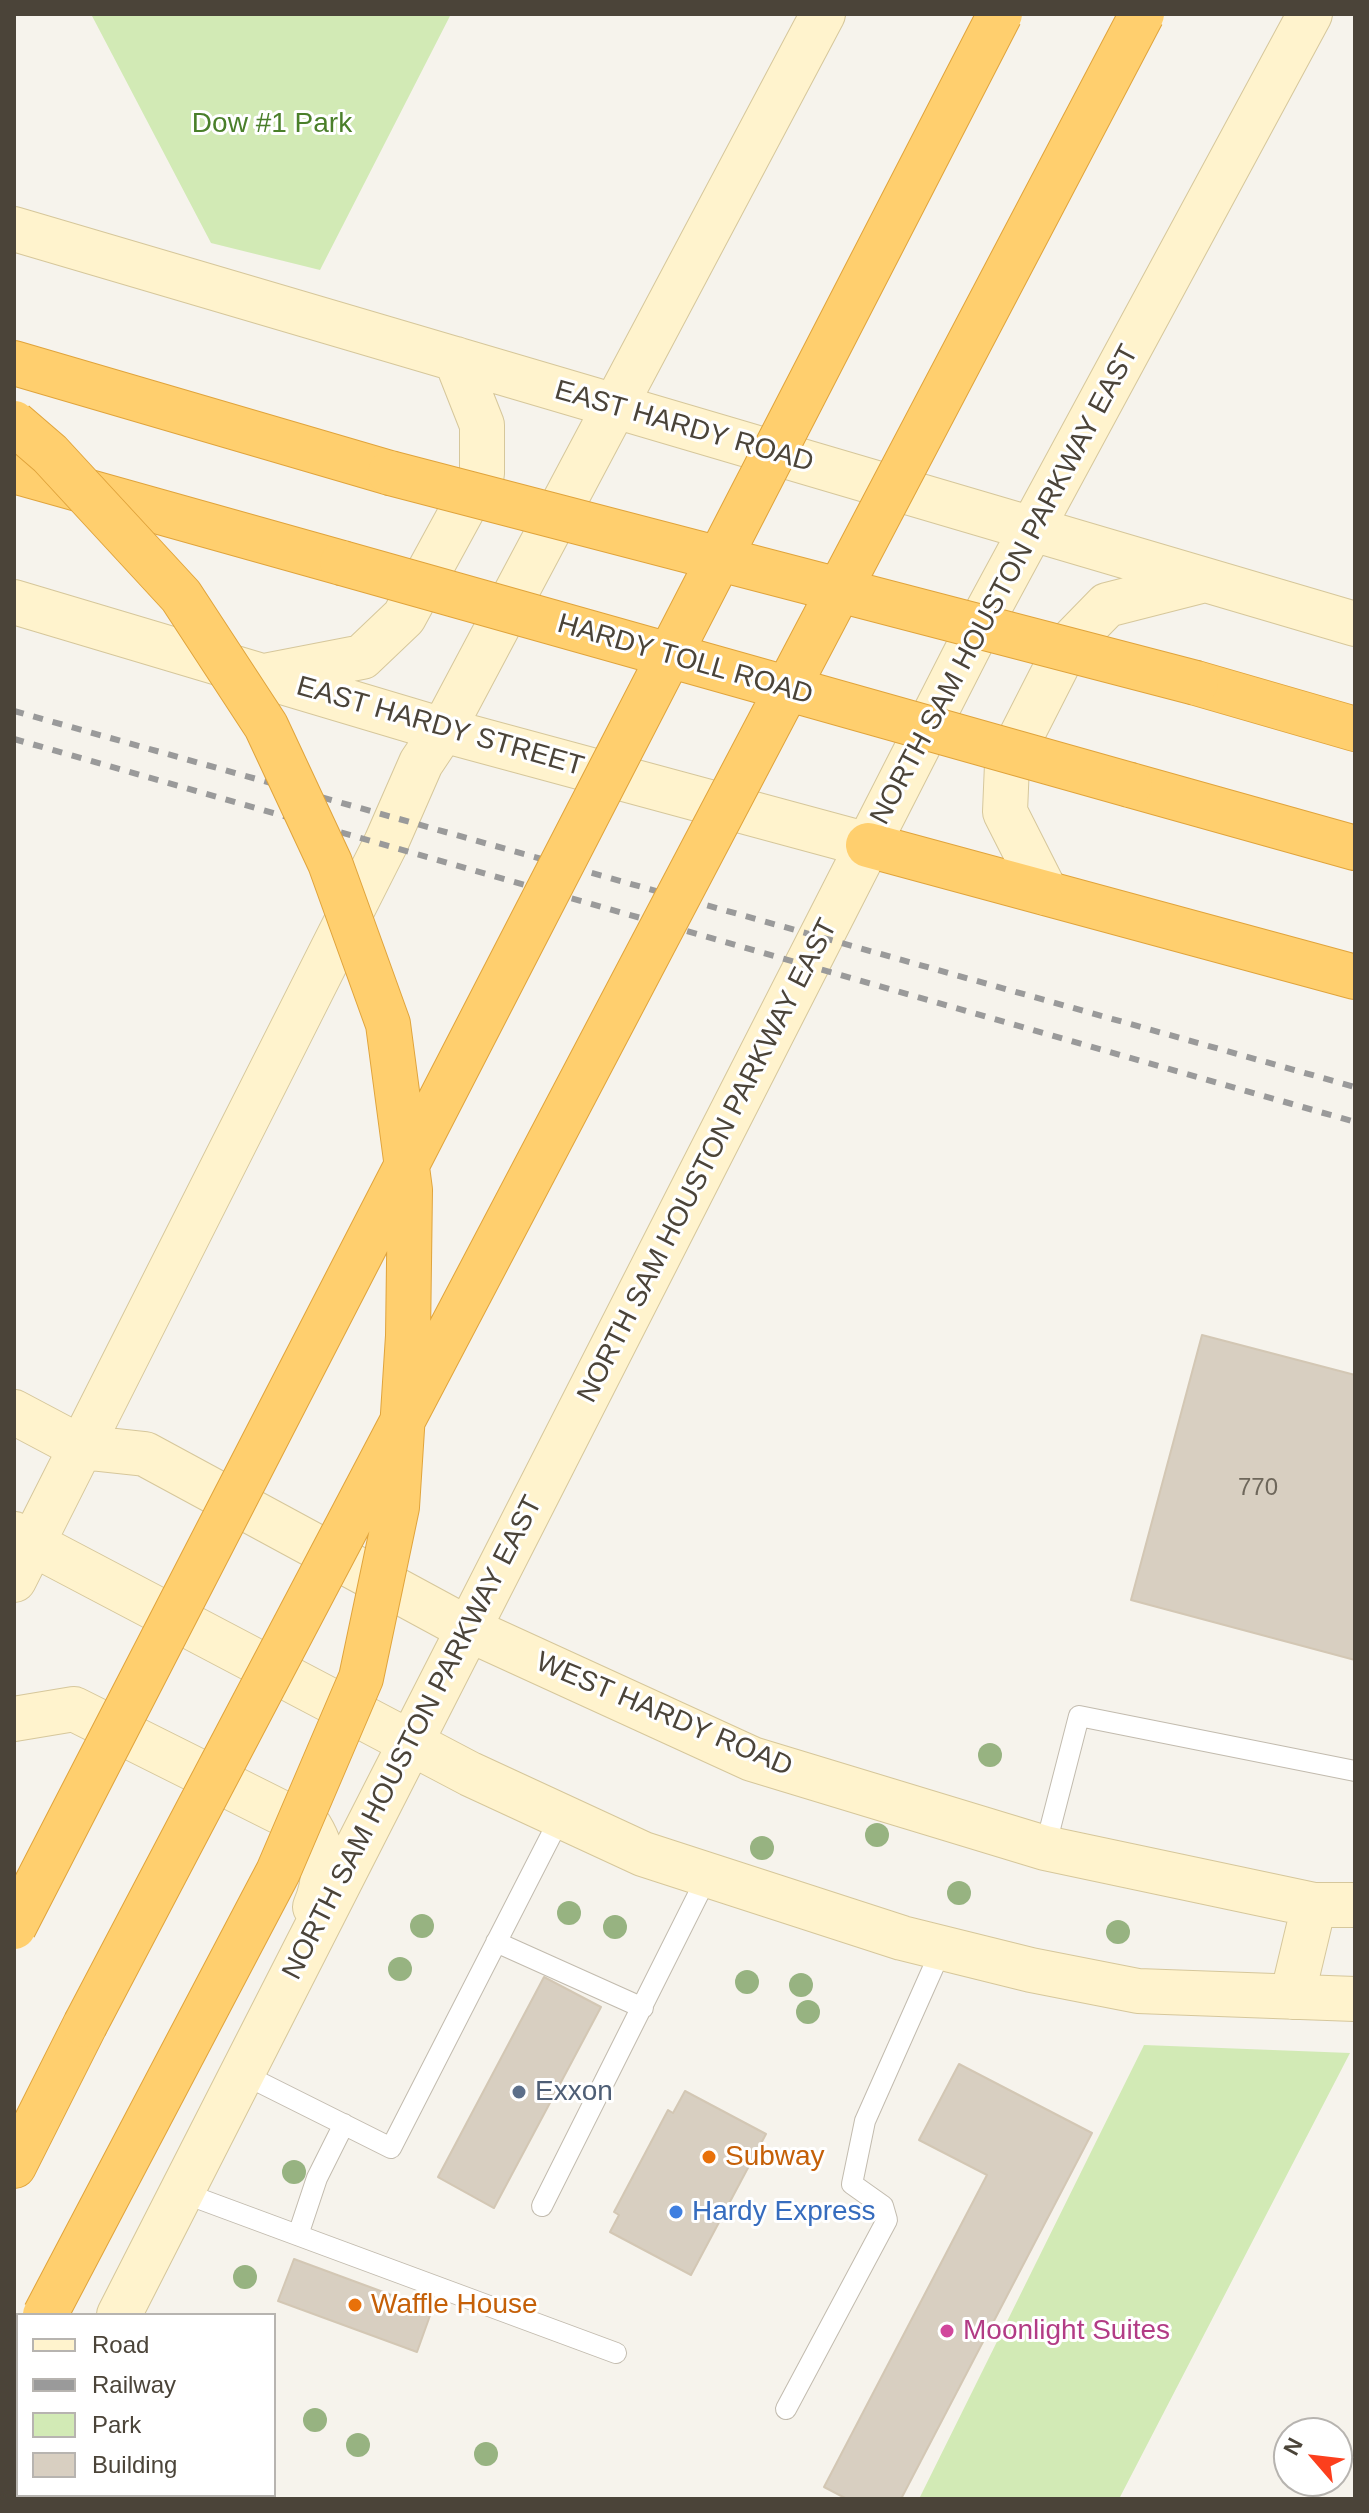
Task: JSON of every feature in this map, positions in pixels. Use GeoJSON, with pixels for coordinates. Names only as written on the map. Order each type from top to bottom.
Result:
{"type":"FeatureCollection","features":[{"type":"Feature","properties":{"kind":"highway"},"geometry":{"type":"LineString","coordinates":[[14,1927],[1000,14]]}},
{"type":"Feature","properties":{"kind":"highway"},"geometry":{"type":"LineString","coordinates":[[14,2166],[85,2025],[1142,14]]}},
{"type":"Feature","properties":{"kind":"highway"},"geometry":{"type":"LineString","coordinates":[[14,363],[390,473],[1196,683],[1355,729]]}},
{"type":"Feature","properties":{"kind":"highway"},"geometry":{"type":"LineString","coordinates":[[14,423],[50,454],[181,596],[266,726],[330,863],[388,1024],[410,1190],[408,1336],[397,1507],[361,1678],[278,1872],[46,2313]]}},
{"type":"Feature","properties":{"kind":"highway","name":"HARDY TOLL ROAD"},"geometry":{"type":"LineString","coordinates":[[14,471],[1355,848]]}},
{"type":"Feature","properties":{"kind":"highway"},"geometry":{"type":"LineString","coordinates":[[868,845],[1355,977]]}},
{"type":"Feature","properties":{"kind":"main road"},"geometry":{"type":"LineString","coordinates":[[823,14],[443,730],[421,763],[379,857],[80,1447],[20,1553],[643,1854],[942,1948],[1138,1991],[1355,1999]]}},
{"type":"Feature","properties":{"kind":"main road","name":"NORTH SAM HOUSTON PARKWAY EAST"},"geometry":{"type":"LineString","coordinates":[[120,2313],[1030,528],[1310,14]]}},
{"type":"Feature","properties":{"kind":"main road","name":"EAST HARDY ROAD"},"geometry":{"type":"LineString","coordinates":[[14,229],[1355,624]]}},
{"type":"Feature","properties":{"kind":"main road"},"geometry":{"type":"LineString","coordinates":[[263,676],[362,657],[404,617],[482,474],[482,425],[456,359]]}},
{"type":"Feature","properties":{"kind":"main road"},"geometry":{"type":"LineString","coordinates":[[1046,893],[1005,812],[1007,764],[1013,751],[1067,646],[1107,605],[1205,580]]}},
{"type":"Feature","properties":{"kind":"main road","name":"EAST HARDY STREET"},"geometry":{"type":"LineString","coordinates":[[14,602],[443,730],[868,845]]}},
{"type":"Feature","properties":{"kind":"main road","name":"WEST HARDY ROAD"},"geometry":{"type":"LineString","coordinates":[[14,1412],[80,1447],[145,1454],[470,1630],[752,1759],[1045,1848],[1334,1905]]}},
{"type":"Feature","properties":{"kind":"main road"},"geometry":{"type":"LineString","coordinates":[[14,1719],[74,1709],[310,1827],[319,1841],[325,1865],[321,1893],[280,1995]]}},
{"type":"Feature","properties":{"kind":"main road"},"geometry":{"type":"LineString","coordinates":[[1292,1997],[1334,1905]]}},
{"type":"Feature","properties":{"kind":"lane"},"geometry":{"type":"LineString","coordinates":[[1045,1848],[1079,1716],[1355,1771]]}},
{"type":"Feature","properties":{"kind":"lane"},"geometry":{"type":"LineString","coordinates":[[241,2073],[391,2148],[561,1816]]}},
{"type":"Feature","properties":{"kind":"lane"},"geometry":{"type":"LineString","coordinates":[[542,2206],[708,1875]]}},
{"type":"Feature","properties":{"kind":"lane"},"geometry":{"type":"LineString","coordinates":[[496,1942],[643,2008]]}},
{"type":"Feature","properties":{"kind":"lane"},"geometry":{"type":"LineString","coordinates":[[786,2409],[887,2220],[883,2206],[852,2184],[854,2164],[865,2121],[942,1948]]}},
{"type":"Feature","properties":{"kind":"lane"},"geometry":{"type":"LineString","coordinates":[[298,2235],[317,2178],[344,2124]]}},
{"type":"Feature","properties":{"kind":"lane"},"geometry":{"type":"LineString","coordinates":[[181,2192],[616,2353]]}},
{"type":"Feature","properties":{"kind":"green space","name":"Dow #1 Park"},"geometry":{"type":"Polygon","coordinates":[[[91,14],[451,14],[320,270],[211,243],[91,14]]]}},
{"type":"Feature","properties":{"kind":"green space"},"geometry":{"type":"Polygon","coordinates":[[[1144,2045],[1350,2053],[1119,2499],[919,2499],[1144,2045]]]}},
{"type":"Feature","properties":{"kind":"building"},"geometry":{"type":"Polygon","coordinates":[[[1202,1335],[1355,1375],[1355,1660],[1131,1600],[1202,1335]]]}},
{"type":"Feature","properties":{"kind":"building","name":"Exxon"},"geometry":{"type":"Polygon","coordinates":[[[544,1977],[601,2007],[494,2208],[438,2177],[544,1977]]]}},
{"type":"Feature","properties":{"kind":"building","name":"Moonlight Suites"},"geometry":{"type":"Polygon","coordinates":[[[959,2064],[1092,2133],[901,2499],[847,2499],[824,2487],[987,2175],[919,2140],[959,2064]]]}},
{"type":"Feature","properties":{"kind":"building"},"geometry":{"type":"Polygon","coordinates":[[[685,2091],[766,2134],[691,2275],[610,2232],[619,2215],[614,2212],[668,2110],[673,2113],[685,2091]]]}},
{"type":"Feature","properties":{"kind":"building","name":"Waffle House"},"geometry":{"type":"Polygon","coordinates":[[[294,2259],[432,2310],[417,2352],[278,2301],[294,2259]]]}},
{"type":"Feature","properties":{"kind":"railway"},"geometry":{"type":"LineString","coordinates":[[14,711],[1355,1087]]}},
{"type":"Feature","properties":{"kind":"railway"},"geometry":{"type":"LineString","coordinates":[[14,739],[1355,1122]]}},
{"type":"Feature","properties":{"kind":"place","name":"Exxon"},"geometry":{"type":"Point","coordinates":[519,2092]}},
{"type":"Feature","properties":{"kind":"place","name":"Subway"},"geometry":{"type":"Point","coordinates":[709,2157]}},
{"type":"Feature","properties":{"kind":"place","name":"Hardy Express"},"geometry":{"type":"Point","coordinates":[676,2212]}},
{"type":"Feature","properties":{"kind":"place","name":"Waffle House"},"geometry":{"type":"Point","coordinates":[355,2305]}},
{"type":"Feature","properties":{"kind":"place","name":"Moonlight Suites"},"geometry":{"type":"Point","coordinates":[947,2331]}}]}
